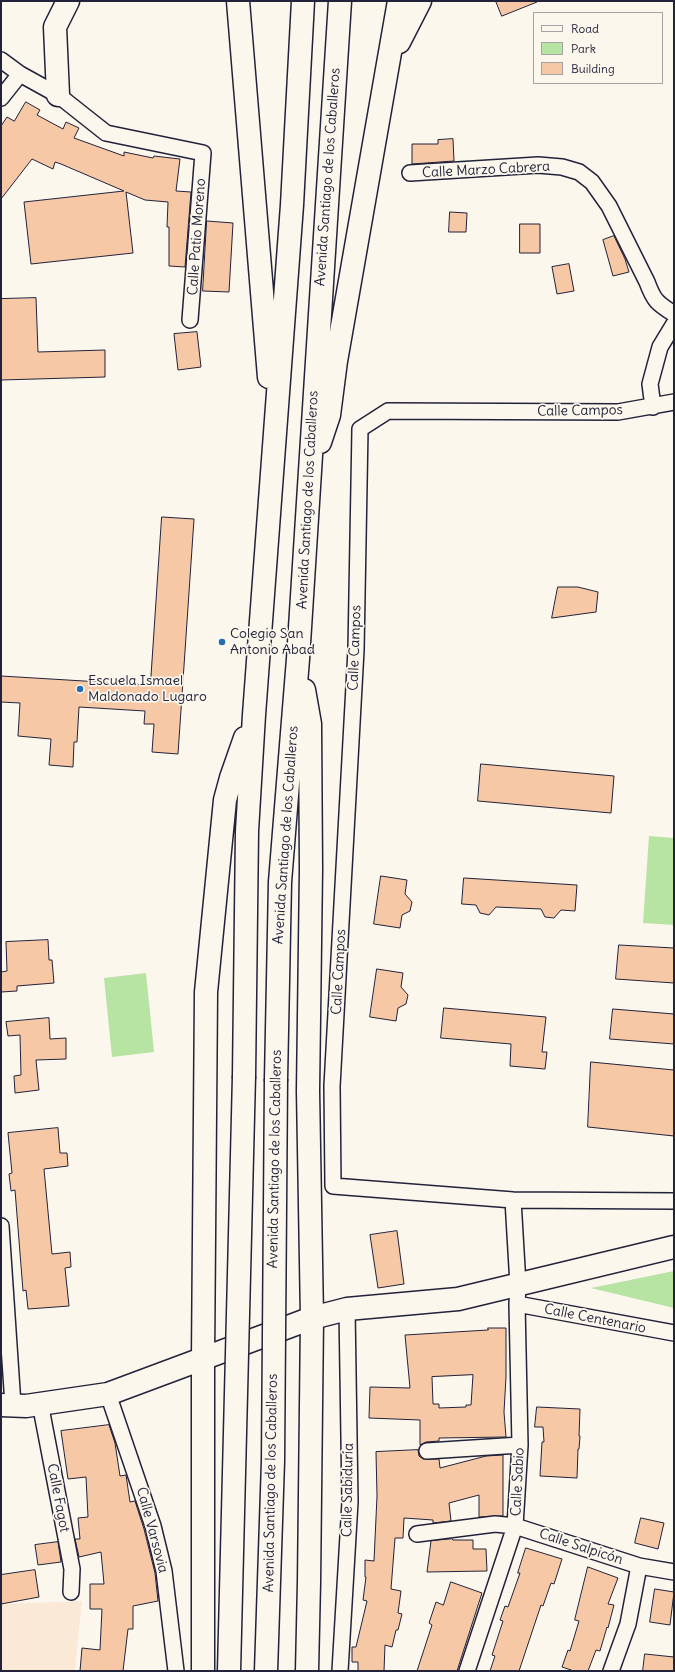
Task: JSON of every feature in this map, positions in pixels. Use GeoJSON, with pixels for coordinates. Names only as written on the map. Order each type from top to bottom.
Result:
{"type":"FeatureCollection","features":[{"type":"Feature","properties":{"kind":"main road"},"geometry":{"type":"LineString","coordinates":[[58,95],[55,27],[68,1]]}},
{"type":"Feature","properties":{"kind":"main road"},"geometry":{"type":"LineString","coordinates":[[238,1],[275,450]]}},
{"type":"Feature","properties":{"kind":"main road"},"geometry":{"type":"LineString","coordinates":[[228,1671],[244,1076],[247,831],[254,714],[275,450],[292,205],[303,1]]}},
{"type":"Feature","properties":{"kind":"main road","name":"Avenida Santiago de los Caballeros"},"geometry":{"type":"LineString","coordinates":[[266,1671],[273,1461],[276,1079],[280,882],[298,659],[340,1]]}},
{"type":"Feature","properties":{"kind":"main road"},"geometry":{"type":"LineString","coordinates":[[309,476],[329,414],[336,361],[399,1]]}},
{"type":"Feature","properties":{"kind":"main road"},"geometry":{"type":"LineString","coordinates":[[389,61],[420,1]]}},
{"type":"Feature","properties":{"kind":"main road"},"geometry":{"type":"LineString","coordinates":[[298,659],[310,724],[311,869],[308,1106],[312,1318],[310,1582],[307,1671]]}},
{"type":"Feature","properties":{"kind":"main road"},"geometry":{"type":"LineString","coordinates":[[203,1671],[203,1359],[206,992],[225,800],[231,778],[254,714]]}},
{"type":"Feature","properties":{"kind":"main road"},"geometry":{"type":"LineString","coordinates":[[7,1405],[26,1406],[108,1394],[312,1318],[347,1309],[517,1294],[674,1247]]}},
{"type":"Feature","properties":{"kind":"street"},"geometry":{"type":"LineString","coordinates":[[1,60],[20,74],[58,95]]}},
{"type":"Feature","properties":{"kind":"street"},"geometry":{"type":"LineString","coordinates":[[1,98],[20,74]]}},
{"type":"Feature","properties":{"kind":"street","name":"Calle Patio Moreno"},"geometry":{"type":"LineString","coordinates":[[58,95],[106,133],[203,153],[190,320]]}},
{"type":"Feature","properties":{"kind":"street","name":"Calle Marzo Cabrera"},"geometry":{"type":"LineString","coordinates":[[410,173],[538,165],[562,167],[579,172],[592,182],[608,206],[647,282],[652,295],[658,303],[674,314]]}},
{"type":"Feature","properties":{"kind":"street"},"geometry":{"type":"LineString","coordinates":[[654,406],[650,384],[660,348],[674,324]]}},
{"type":"Feature","properties":{"kind":"street","name":"Calle Campos"},"geometry":{"type":"LineString","coordinates":[[513,1200],[333,1186],[332,1086],[355,657],[360,429],[388,411],[618,412],[674,402]]}},
{"type":"Feature","properties":{"kind":"street"},"geometry":{"type":"LineString","coordinates":[[513,1200],[674,1201]]}},
{"type":"Feature","properties":{"kind":"street","name":"Calle Sabio"},"geometry":{"type":"LineString","coordinates":[[467,1671],[515,1526],[520,1445],[517,1294],[513,1200]]}},
{"type":"Feature","properties":{"kind":"street"},"geometry":{"type":"LineString","coordinates":[[1,1227],[7,1405]]}},
{"type":"Feature","properties":{"kind":"street","name":"Calle Centenario"},"geometry":{"type":"LineString","coordinates":[[517,1294],[674,1333]]}},
{"type":"Feature","properties":{"kind":"street","name":"Calle Sabiduría"},"geometry":{"type":"LineString","coordinates":[[340,1671],[350,1502],[347,1309]]}},
{"type":"Feature","properties":{"kind":"street","name":"Calle Varsovia"},"geometry":{"type":"LineString","coordinates":[[108,1394],[153,1526],[164,1571],[176,1671]]}},
{"type":"Feature","properties":{"kind":"street","name":"Calle Fagot"},"geometry":{"type":"LineString","coordinates":[[40,1404],[72,1569],[71,1592]]}},
{"type":"Feature","properties":{"kind":"street"},"geometry":{"type":"LineString","coordinates":[[428,1451],[520,1445]]}},
{"type":"Feature","properties":{"kind":"street","name":"Calle Salpicón"},"geometry":{"type":"LineString","coordinates":[[417,1534],[495,1524],[515,1526],[639,1566],[674,1572]]}},
{"type":"Feature","properties":{"kind":"street"},"geometry":{"type":"LineString","coordinates":[[612,1671],[628,1624],[639,1566]]}},
{"type":"Feature","properties":{"kind":"shaded area"},"geometry":{"type":"Polygon","coordinates":[[[82,1601],[75,1671],[1,1671],[1,1604],[82,1601]]]}},
{"type":"Feature","properties":{"kind":"green space"},"geometry":{"type":"Polygon","coordinates":[[[649,836],[674,838],[674,925],[643,923],[649,836]]]}},
{"type":"Feature","properties":{"kind":"green space"},"geometry":{"type":"Polygon","coordinates":[[[146,973],[154,1052],[112,1057],[104,978],[146,973]]]}},
{"type":"Feature","properties":{"kind":"green space"},"geometry":{"type":"Polygon","coordinates":[[[674,1271],[674,1308],[591,1288],[674,1271]]]}},
{"type":"Feature","properties":{"kind":"building"},"geometry":{"type":"Polygon","coordinates":[[[496,1],[537,1],[537,2],[502,16],[496,1]]]}},
{"type":"Feature","properties":{"kind":"building"},"geometry":{"type":"Polygon","coordinates":[[[26,102],[40,110],[37,115],[63,129],[66,122],[79,128],[74,138],[124,156],[124,152],[153,158],[154,156],[180,159],[176,191],[191,192],[185,267],[169,266],[169,227],[167,227],[168,202],[145,200],[126,192],[133,253],[31,264],[24,202],[124,191],[61,164],[55,162],[53,169],[32,159],[1,199],[1,126],[7,117],[14,121],[26,102]]]}},
{"type":"Feature","properties":{"kind":"building"},"geometry":{"type":"Polygon","coordinates":[[[453,139],[454,161],[412,164],[412,144],[438,144],[438,140],[453,139]]]}},
{"type":"Feature","properties":{"kind":"building"},"geometry":{"type":"Polygon","coordinates":[[[450,212],[467,213],[466,232],[449,232],[450,212]]]}},
{"type":"Feature","properties":{"kind":"building"},"geometry":{"type":"Polygon","coordinates":[[[207,221],[233,223],[229,292],[203,291],[207,221]]]}},
{"type":"Feature","properties":{"kind":"building"},"geometry":{"type":"Polygon","coordinates":[[[520,224],[540,224],[540,253],[520,253],[520,224]]]}},
{"type":"Feature","properties":{"kind":"building"},"geometry":{"type":"Polygon","coordinates":[[[614,236],[625,259],[629,272],[613,276],[603,240],[614,236]]]}},
{"type":"Feature","properties":{"kind":"building"},"geometry":{"type":"Polygon","coordinates":[[[569,264],[574,291],[557,294],[552,267],[569,264]]]}},
{"type":"Feature","properties":{"kind":"building"},"geometry":{"type":"Polygon","coordinates":[[[36,298],[38,352],[105,350],[105,377],[1,380],[1,299],[36,298]]]}},
{"type":"Feature","properties":{"kind":"building"},"geometry":{"type":"Polygon","coordinates":[[[197,332],[201,367],[178,370],[174,334],[197,332]]]}},
{"type":"Feature","properties":{"kind":"building"},"geometry":{"type":"Polygon","coordinates":[[[162,517],[194,519],[178,754],[152,752],[154,724],[144,724],[145,711],[79,707],[77,742],[74,742],[73,767],[49,765],[51,739],[18,736],[20,703],[1,702],[1,676],[150,685],[162,517]]]}},
{"type":"Feature","properties":{"kind":"building"},"geometry":{"type":"Polygon","coordinates":[[[558,587],[578,587],[598,592],[596,612],[552,618],[558,587]]]}},
{"type":"Feature","properties":{"kind":"building"},"geometry":{"type":"Polygon","coordinates":[[[481,764],[614,776],[611,813],[478,801],[481,764]]]}},
{"type":"Feature","properties":{"kind":"building"},"geometry":{"type":"Polygon","coordinates":[[[381,876],[407,880],[405,894],[412,902],[410,911],[402,915],[400,928],[374,924],[381,876]]]}},
{"type":"Feature","properties":{"kind":"building"},"geometry":{"type":"Polygon","coordinates":[[[464,878],[577,885],[575,911],[561,910],[554,918],[545,917],[541,909],[496,907],[489,915],[480,913],[476,905],[462,904],[464,878]]]}},
{"type":"Feature","properties":{"kind":"building"},"geometry":{"type":"Polygon","coordinates":[[[48,940],[49,960],[52,960],[54,983],[17,986],[17,991],[1,992],[1,972],[7,971],[6,942],[48,940]]]}},
{"type":"Feature","properties":{"kind":"building"},"geometry":{"type":"Polygon","coordinates":[[[619,945],[674,948],[674,983],[616,979],[619,945]]]}},
{"type":"Feature","properties":{"kind":"building"},"geometry":{"type":"Polygon","coordinates":[[[377,969],[403,973],[401,987],[408,995],[406,1004],[398,1008],[396,1021],[370,1017],[377,969]]]}},
{"type":"Feature","properties":{"kind":"building"},"geometry":{"type":"Polygon","coordinates":[[[444,1008],[546,1017],[542,1052],[547,1052],[545,1069],[510,1066],[511,1044],[441,1038],[444,1008]]]}},
{"type":"Feature","properties":{"kind":"building"},"geometry":{"type":"Polygon","coordinates":[[[613,1009],[674,1014],[674,1044],[610,1039],[613,1009]]]}},
{"type":"Feature","properties":{"kind":"building"},"geometry":{"type":"Polygon","coordinates":[[[49,1018],[50,1039],[66,1038],[66,1059],[36,1060],[39,1090],[15,1093],[14,1076],[21,1075],[20,1035],[8,1036],[6,1022],[49,1018]]]}},
{"type":"Feature","properties":{"kind":"building"},"geometry":{"type":"Polygon","coordinates":[[[591,1062],[674,1070],[674,1136],[588,1127],[591,1062]]]}},
{"type":"Feature","properties":{"kind":"building"},"geometry":{"type":"Polygon","coordinates":[[[58,1128],[60,1153],[67,1153],[68,1166],[44,1169],[52,1254],[70,1252],[71,1267],[65,1268],[69,1306],[28,1309],[26,1290],[23,1291],[15,1190],[11,1191],[9,1174],[12,1173],[8,1133],[58,1128]]]}},
{"type":"Feature","properties":{"kind":"building"},"geometry":{"type":"Polygon","coordinates":[[[397,1231],[404,1284],[378,1288],[370,1235],[397,1231]]]}},
{"type":"Feature","properties":{"kind":"building"},"geometry":{"type":"Polygon","coordinates":[[[488,1328],[506,1328],[504,1412],[506,1437],[439,1438],[439,1441],[426,1442],[420,1445],[420,1420],[369,1418],[370,1387],[410,1388],[405,1335],[488,1330],[488,1328]],[[473,1375],[432,1377],[433,1404],[439,1404],[439,1408],[466,1407],[466,1405],[471,1405],[473,1375]]]}},
{"type":"Feature","properties":{"kind":"building"},"geometry":{"type":"Polygon","coordinates":[[[537,1407],[580,1409],[577,1478],[540,1476],[542,1442],[544,1442],[543,1427],[535,1427],[537,1407]]]}},
{"type":"Feature","properties":{"kind":"building"},"geometry":{"type":"Polygon","coordinates":[[[109,1425],[115,1443],[120,1476],[126,1475],[130,1502],[135,1501],[144,1529],[155,1573],[158,1601],[133,1606],[133,1629],[128,1629],[123,1671],[80,1671],[82,1648],[100,1650],[102,1609],[90,1609],[90,1584],[104,1584],[101,1552],[79,1557],[75,1539],[80,1539],[78,1518],[88,1517],[86,1477],[68,1479],[61,1431],[109,1425]]]}},
{"type":"Feature","properties":{"kind":"building"},"geometry":{"type":"Polygon","coordinates":[[[418,1450],[419,1456],[423,1459],[439,1459],[440,1468],[486,1456],[503,1455],[503,1516],[479,1517],[479,1495],[449,1503],[451,1521],[433,1523],[433,1520],[404,1518],[403,1538],[395,1538],[391,1589],[401,1591],[398,1613],[402,1614],[398,1630],[396,1630],[392,1647],[385,1645],[384,1671],[358,1671],[358,1662],[352,1662],[352,1647],[356,1647],[367,1601],[363,1600],[366,1577],[365,1560],[374,1561],[377,1496],[376,1452],[418,1450]]]}},
{"type":"Feature","properties":{"kind":"building"},"geometry":{"type":"Polygon","coordinates":[[[641,1518],[664,1523],[658,1549],[635,1543],[641,1518]]]}},
{"type":"Feature","properties":{"kind":"building"},"geometry":{"type":"Polygon","coordinates":[[[452,1539],[473,1540],[473,1549],[486,1549],[487,1571],[427,1572],[431,1541],[452,1539]]]}},
{"type":"Feature","properties":{"kind":"building"},"geometry":{"type":"Polygon","coordinates":[[[58,1542],[61,1562],[38,1565],[35,1545],[58,1542]]]}},
{"type":"Feature","properties":{"kind":"building"},"geometry":{"type":"Polygon","coordinates":[[[526,1548],[562,1559],[554,1584],[551,1583],[543,1606],[541,1605],[519,1671],[490,1671],[495,1656],[492,1655],[503,1621],[500,1620],[505,1606],[508,1607],[520,1573],[518,1573],[526,1548]]]}},
{"type":"Feature","properties":{"kind":"building"},"geometry":{"type":"Polygon","coordinates":[[[588,1567],[618,1578],[608,1604],[614,1605],[600,1651],[596,1650],[588,1671],[574,1671],[562,1667],[568,1650],[570,1651],[579,1621],[575,1620],[588,1567]]]}},
{"type":"Feature","properties":{"kind":"building"},"geometry":{"type":"Polygon","coordinates":[[[35,1570],[39,1597],[1,1604],[1,1575],[35,1570]]]}},
{"type":"Feature","properties":{"kind":"building"},"geometry":{"type":"Polygon","coordinates":[[[451,1582],[482,1593],[457,1671],[417,1671],[432,1625],[429,1623],[436,1602],[443,1605],[451,1582]]]}},
{"type":"Feature","properties":{"kind":"building"},"geometry":{"type":"Polygon","coordinates":[[[655,1589],[674,1592],[670,1625],[650,1622],[655,1589]]]}},
{"type":"Feature","properties":{"kind":"building"},"geometry":{"type":"Polygon","coordinates":[[[645,1654],[674,1657],[674,1671],[643,1671],[645,1654]]]}},
{"type":"Feature","properties":{"kind":"place","name":"Colegio San Antonio Abad"},"geometry":{"type":"Point","coordinates":[222,642]}},
{"type":"Feature","properties":{"kind":"place","name":"Escuela Ismael Maldonado Lugaro"},"geometry":{"type":"Point","coordinates":[80,689]}}]}
